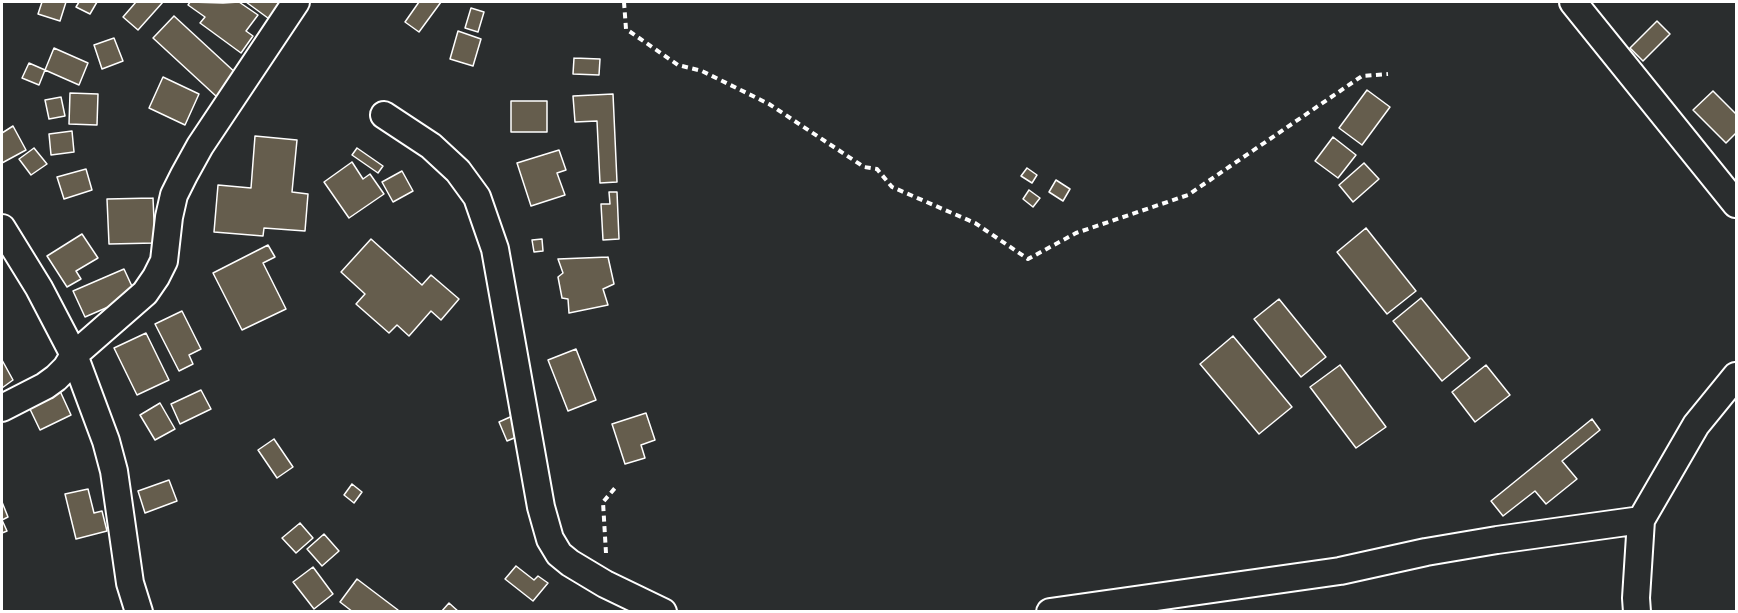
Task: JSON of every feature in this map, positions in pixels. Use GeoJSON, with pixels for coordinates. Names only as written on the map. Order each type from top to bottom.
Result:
{"type":"FeatureCollection","features":[{"type":"Feature","properties":{"kind":"street"},"geometry":{"type":"LineString","coordinates":[[2,408],[45,386],[66,368],[74,355],[145,293],[164,261],[174,195],[184,175],[200,146],[296,2]]}},
{"type":"Feature","properties":{"kind":"street"},"geometry":{"type":"LineString","coordinates":[[1573,2],[1737,204]]}},
{"type":"Feature","properties":{"kind":"street"},"geometry":{"type":"LineString","coordinates":[[384,115],[431,146],[459,171],[477,197],[495,249],[537,485],[550,539],[559,554],[570,563],[615,589],[663,612]]}},
{"type":"Feature","properties":{"kind":"street"},"geometry":{"type":"LineString","coordinates":[[2,228],[39,288],[74,355],[112,458],[130,582],[139,612]]}},
{"type":"Feature","properties":{"kind":"street"},"geometry":{"type":"LineString","coordinates":[[1637,612],[1641,520],[1696,425],[1737,376]]}},
{"type":"Feature","properties":{"kind":"street"},"geometry":{"type":"LineString","coordinates":[[1050,612],[1340,571],[1426,552],[1641,520]]}},
{"type":"Feature","properties":{"kind":"path"},"geometry":{"type":"LineString","coordinates":[[624,2],[626,28],[678,65],[702,70],[770,104],[864,167],[877,169],[892,187],[975,223],[1028,260],[1076,233],[1188,195],[1362,76],[1388,74]]}},
{"type":"Feature","properties":{"kind":"path"},"geometry":{"type":"LineString","coordinates":[[615,488],[603,502],[604,549],[615,589]]}},
{"type":"Feature","properties":{"kind":"building"},"geometry":{"type":"Polygon","coordinates":[[[42,2],[66,2],[60,21],[38,14],[42,2]]]}},
{"type":"Feature","properties":{"kind":"building"},"geometry":{"type":"Polygon","coordinates":[[[79,2],[97,2],[90,14],[76,7],[79,2]]]}},
{"type":"Feature","properties":{"kind":"building"},"geometry":{"type":"Polygon","coordinates":[[[136,2],[163,2],[138,30],[123,17],[136,2]]]}},
{"type":"Feature","properties":{"kind":"building"},"geometry":{"type":"Polygon","coordinates":[[[190,2],[239,2],[258,15],[246,31],[253,36],[241,53],[200,23],[205,17],[188,5],[190,2]]]}},
{"type":"Feature","properties":{"kind":"building"},"geometry":{"type":"Polygon","coordinates":[[[246,2],[287,2],[272,21],[246,2]]]}},
{"type":"Feature","properties":{"kind":"building"},"geometry":{"type":"Polygon","coordinates":[[[419,2],[441,2],[419,32],[405,22],[419,2]]]}},
{"type":"Feature","properties":{"kind":"building"},"geometry":{"type":"Polygon","coordinates":[[[471,8],[484,12],[478,32],[465,28],[471,8]]]}},
{"type":"Feature","properties":{"kind":"building"},"geometry":{"type":"Polygon","coordinates":[[[174,16],[238,75],[217,97],[153,38],[174,16]]]}},
{"type":"Feature","properties":{"kind":"building"},"geometry":{"type":"Polygon","coordinates":[[[1657,21],[1670,34],[1643,61],[1630,48],[1657,21]]]}},
{"type":"Feature","properties":{"kind":"building"},"geometry":{"type":"Polygon","coordinates":[[[458,31],[481,39],[473,66],[450,59],[458,31]]]}},
{"type":"Feature","properties":{"kind":"building"},"geometry":{"type":"Polygon","coordinates":[[[114,38],[123,61],[102,69],[94,45],[114,38]]]}},
{"type":"Feature","properties":{"kind":"building"},"geometry":{"type":"Polygon","coordinates":[[[54,48],[88,63],[79,85],[45,70],[54,48]]]}},
{"type":"Feature","properties":{"kind":"building"},"geometry":{"type":"Polygon","coordinates":[[[574,58],[600,59],[599,75],[573,74],[574,58]]]}},
{"type":"Feature","properties":{"kind":"building"},"geometry":{"type":"Polygon","coordinates":[[[29,63],[45,70],[39,85],[22,78],[29,63]]]}},
{"type":"Feature","properties":{"kind":"building"},"geometry":{"type":"Polygon","coordinates":[[[163,77],[199,94],[185,125],[149,108],[163,77]]]}},
{"type":"Feature","properties":{"kind":"building"},"geometry":{"type":"Polygon","coordinates":[[[1367,90],[1390,107],[1362,145],[1339,128],[1367,90]]]}},
{"type":"Feature","properties":{"kind":"building"},"geometry":{"type":"Polygon","coordinates":[[[1713,91],[1736,114],[1736,133],[1726,143],[1693,110],[1713,91]]]}},
{"type":"Feature","properties":{"kind":"building"},"geometry":{"type":"Polygon","coordinates":[[[70,93],[98,94],[97,125],[69,124],[70,93]]]}},
{"type":"Feature","properties":{"kind":"building"},"geometry":{"type":"Polygon","coordinates":[[[613,94],[617,182],[600,183],[597,121],[575,122],[573,96],[613,94]]]}},
{"type":"Feature","properties":{"kind":"building"},"geometry":{"type":"Polygon","coordinates":[[[61,97],[65,116],[49,119],[45,100],[61,97]]]}},
{"type":"Feature","properties":{"kind":"building"},"geometry":{"type":"Polygon","coordinates":[[[511,101],[547,101],[547,132],[511,132],[511,101]]]}},
{"type":"Feature","properties":{"kind":"building"},"geometry":{"type":"Polygon","coordinates":[[[13,126],[26,150],[2,163],[2,133],[13,126]]]}},
{"type":"Feature","properties":{"kind":"building"},"geometry":{"type":"Polygon","coordinates":[[[72,131],[74,152],[51,155],[49,134],[72,131]]]}},
{"type":"Feature","properties":{"kind":"building"},"geometry":{"type":"Polygon","coordinates":[[[255,136],[297,140],[292,192],[308,194],[305,231],[264,228],[263,236],[214,232],[218,185],[251,188],[255,136]]]}},
{"type":"Feature","properties":{"kind":"building"},"geometry":{"type":"Polygon","coordinates":[[[1333,137],[1356,155],[1338,178],[1315,161],[1333,137]]]}},
{"type":"Feature","properties":{"kind":"building"},"geometry":{"type":"Polygon","coordinates":[[[34,148],[47,164],[31,175],[19,159],[34,148]]]}},
{"type":"Feature","properties":{"kind":"building"},"geometry":{"type":"Polygon","coordinates":[[[357,148],[383,166],[378,173],[352,155],[357,148]]]}},
{"type":"Feature","properties":{"kind":"building"},"geometry":{"type":"Polygon","coordinates":[[[559,150],[566,170],[557,173],[565,195],[531,206],[517,163],[559,150]]]}},
{"type":"Feature","properties":{"kind":"building"},"geometry":{"type":"Polygon","coordinates":[[[352,162],[363,179],[370,174],[384,194],[349,218],[324,182],[352,162]]]}},
{"type":"Feature","properties":{"kind":"building"},"geometry":{"type":"Polygon","coordinates":[[[1364,163],[1379,179],[1353,202],[1339,185],[1364,163]]]}},
{"type":"Feature","properties":{"kind":"building"},"geometry":{"type":"Polygon","coordinates":[[[1027,168],[1037,175],[1032,183],[1021,176],[1027,168]]]}},
{"type":"Feature","properties":{"kind":"building"},"geometry":{"type":"Polygon","coordinates":[[[86,169],[92,190],[64,199],[57,177],[86,169]]]}},
{"type":"Feature","properties":{"kind":"building"},"geometry":{"type":"Polygon","coordinates":[[[402,171],[413,191],[393,202],[382,182],[402,171]]]}},
{"type":"Feature","properties":{"kind":"building"},"geometry":{"type":"Polygon","coordinates":[[[1056,180],[1070,189],[1063,201],[1049,192],[1056,180]]]}},
{"type":"Feature","properties":{"kind":"building"},"geometry":{"type":"Polygon","coordinates":[[[1029,190],[1040,198],[1033,207],[1023,199],[1029,190]]]}},
{"type":"Feature","properties":{"kind":"building"},"geometry":{"type":"Polygon","coordinates":[[[609,192],[617,192],[619,239],[603,240],[601,204],[610,204],[609,192]]]}},
{"type":"Feature","properties":{"kind":"building"},"geometry":{"type":"Polygon","coordinates":[[[153,198],[155,243],[109,244],[107,199],[153,198]]]}},
{"type":"Feature","properties":{"kind":"building"},"geometry":{"type":"Polygon","coordinates":[[[1366,228],[1416,291],[1387,314],[1337,252],[1366,228]]]}},
{"type":"Feature","properties":{"kind":"building"},"geometry":{"type":"Polygon","coordinates":[[[82,234],[98,258],[76,271],[81,279],[67,287],[47,256],[82,234]]]}},
{"type":"Feature","properties":{"kind":"building"},"geometry":{"type":"Polygon","coordinates":[[[371,239],[422,285],[431,275],[459,299],[441,320],[431,311],[409,336],[397,325],[389,333],[356,304],[365,294],[341,272],[371,239]]]}},
{"type":"Feature","properties":{"kind":"building"},"geometry":{"type":"Polygon","coordinates":[[[542,239],[543,251],[534,252],[532,240],[542,239]]]}},
{"type":"Feature","properties":{"kind":"building"},"geometry":{"type":"Polygon","coordinates":[[[268,245],[275,257],[263,263],[286,309],[242,330],[213,273],[268,245]]]}},
{"type":"Feature","properties":{"kind":"building"},"geometry":{"type":"Polygon","coordinates":[[[608,257],[614,284],[603,289],[608,305],[569,313],[568,299],[562,298],[558,277],[563,273],[558,259],[608,257]]]}},
{"type":"Feature","properties":{"kind":"building"},"geometry":{"type":"Polygon","coordinates":[[[124,269],[136,295],[85,317],[73,291],[124,269]]]}},
{"type":"Feature","properties":{"kind":"building"},"geometry":{"type":"Polygon","coordinates":[[[1421,298],[1470,358],[1442,381],[1393,321],[1421,298]]]}},
{"type":"Feature","properties":{"kind":"building"},"geometry":{"type":"Polygon","coordinates":[[[1279,299],[1326,357],[1301,377],[1254,319],[1279,299]]]}},
{"type":"Feature","properties":{"kind":"building"},"geometry":{"type":"Polygon","coordinates":[[[182,311],[201,349],[189,355],[193,364],[179,371],[155,324],[182,311]]]}},
{"type":"Feature","properties":{"kind":"building"},"geometry":{"type":"Polygon","coordinates":[[[146,333],[169,380],[137,395],[114,348],[146,333]]]}},
{"type":"Feature","properties":{"kind":"building"},"geometry":{"type":"Polygon","coordinates":[[[1233,336],[1292,407],[1259,434],[1200,364],[1233,336]]]}},
{"type":"Feature","properties":{"kind":"building"},"geometry":{"type":"Polygon","coordinates":[[[576,349],[596,400],[568,411],[548,360],[576,349]]]}},
{"type":"Feature","properties":{"kind":"building"},"geometry":{"type":"Polygon","coordinates":[[[2,360],[13,380],[2,388],[2,360]]]}},
{"type":"Feature","properties":{"kind":"building"},"geometry":{"type":"Polygon","coordinates":[[[1340,365],[1386,427],[1356,448],[1310,387],[1340,365]]]}},
{"type":"Feature","properties":{"kind":"building"},"geometry":{"type":"Polygon","coordinates":[[[1486,365],[1510,395],[1475,422],[1452,392],[1486,365]]]}},
{"type":"Feature","properties":{"kind":"building"},"geometry":{"type":"Polygon","coordinates":[[[201,390],[211,409],[180,424],[171,404],[201,390]]]}},
{"type":"Feature","properties":{"kind":"building"},"geometry":{"type":"Polygon","coordinates":[[[60,391],[71,415],[40,430],[28,405],[60,391]]]}},
{"type":"Feature","properties":{"kind":"building"},"geometry":{"type":"Polygon","coordinates":[[[160,403],[175,429],[155,440],[140,415],[160,403]]]}},
{"type":"Feature","properties":{"kind":"building"},"geometry":{"type":"Polygon","coordinates":[[[519,413],[526,433],[507,441],[499,422],[519,413]]]}},
{"type":"Feature","properties":{"kind":"building"},"geometry":{"type":"Polygon","coordinates":[[[646,413],[655,440],[641,445],[645,458],[625,464],[612,424],[646,413]]]}},
{"type":"Feature","properties":{"kind":"building"},"geometry":{"type":"Polygon","coordinates":[[[1592,419],[1600,430],[1562,461],[1577,479],[1546,504],[1535,491],[1503,516],[1491,501],[1592,419]]]}},
{"type":"Feature","properties":{"kind":"building"},"geometry":{"type":"Polygon","coordinates":[[[274,439],[293,467],[277,478],[258,450],[274,439]]]}},
{"type":"Feature","properties":{"kind":"building"},"geometry":{"type":"Polygon","coordinates":[[[169,480],[177,501],[145,513],[138,491],[169,480]]]}},
{"type":"Feature","properties":{"kind":"building"},"geometry":{"type":"Polygon","coordinates":[[[352,484],[362,492],[354,503],[344,495],[352,484]]]}},
{"type":"Feature","properties":{"kind":"building"},"geometry":{"type":"Polygon","coordinates":[[[88,489],[94,513],[102,511],[107,531],[76,539],[65,494],[88,489]]]}},
{"type":"Feature","properties":{"kind":"building"},"geometry":{"type":"Polygon","coordinates":[[[2,502],[8,517],[2,520],[2,502]]]}},
{"type":"Feature","properties":{"kind":"building"},"geometry":{"type":"Polygon","coordinates":[[[2,520],[7,531],[2,533],[2,520]]]}},
{"type":"Feature","properties":{"kind":"building"},"geometry":{"type":"Polygon","coordinates":[[[300,523],[313,538],[296,553],[282,538],[300,523]]]}},
{"type":"Feature","properties":{"kind":"building"},"geometry":{"type":"Polygon","coordinates":[[[324,534],[339,551],[322,566],[307,549],[324,534]]]}},
{"type":"Feature","properties":{"kind":"building"},"geometry":{"type":"Polygon","coordinates":[[[516,566],[534,580],[538,576],[548,583],[533,601],[505,579],[516,566]]]}},
{"type":"Feature","properties":{"kind":"building"},"geometry":{"type":"Polygon","coordinates":[[[313,567],[333,594],[314,609],[293,582],[313,567]]]}},
{"type":"Feature","properties":{"kind":"building"},"geometry":{"type":"Polygon","coordinates":[[[357,579],[398,610],[397,612],[353,612],[340,602],[357,579]]]}},
{"type":"Feature","properties":{"kind":"building"},"geometry":{"type":"Polygon","coordinates":[[[449,603],[459,612],[441,612],[449,603]]]}}]}
